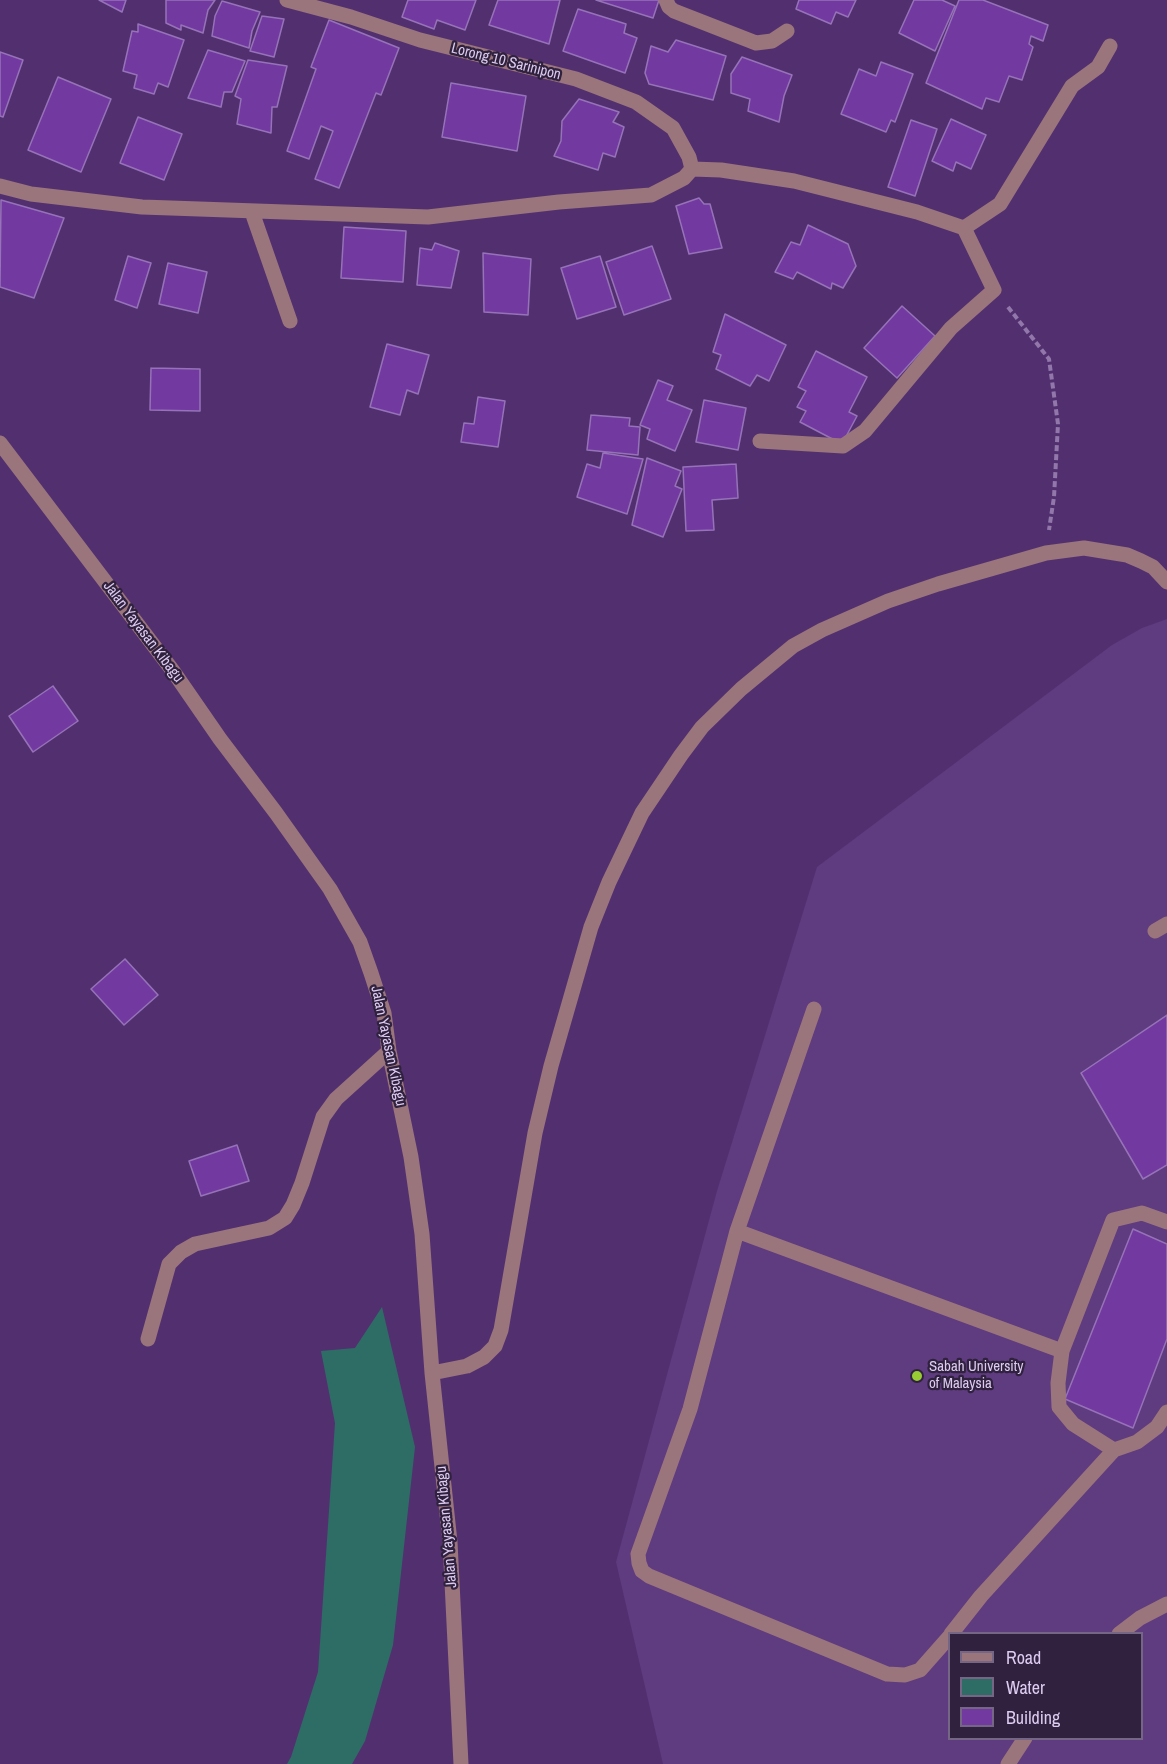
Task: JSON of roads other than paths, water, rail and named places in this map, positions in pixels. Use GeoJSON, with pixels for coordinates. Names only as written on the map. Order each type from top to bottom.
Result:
{"type":"FeatureCollection","features":[{"type":"Feature","properties":{"kind":"street","name":"Lorong 10 Sarinipon"},"geometry":{"type":"LineString","coordinates":[[287,0],[351,17],[420,40],[576,80],[636,102],[673,128],[689,157],[692,169]]}},
{"type":"Feature","properties":{"kind":"street"},"geometry":{"type":"LineString","coordinates":[[666,0],[669,8],[674,11],[756,44],[772,41],[787,31]]}},
{"type":"Feature","properties":{"kind":"street"},"geometry":{"type":"LineString","coordinates":[[964,228],[1000,204],[1072,86],[1098,66],[1110,46]]}},
{"type":"Feature","properties":{"kind":"street"},"geometry":{"type":"LineString","coordinates":[[0,186],[30,194],[142,207],[428,217],[559,202],[651,195],[684,178],[692,169],[721,170],[794,181],[917,212],[964,228],[994,290],[951,328],[865,431],[843,446],[760,441]]}},
{"type":"Feature","properties":{"kind":"street"},"geometry":{"type":"LineString","coordinates":[[252,212],[290,321]]}},
{"type":"Feature","properties":{"kind":"street","name":"Jalan Yayasan Kibagu"},"geometry":{"type":"LineString","coordinates":[[0,443],[173,671],[220,739],[276,813],[330,889],[360,942],[384,1013],[423,1234],[432,1373],[450,1542],[461,1764]]}},
{"type":"Feature","properties":{"kind":"street"},"geometry":{"type":"LineString","coordinates":[[432,1373],[467,1366],[484,1357],[495,1346],[501,1330],[535,1132],[591,927],[609,882],[642,813],[702,727],[741,689],[777,658],[803,640],[888,601],[938,584],[1046,553],[1084,548],[1127,555],[1153,567],[1167,582]]}},
{"type":"Feature","properties":{"kind":"street"},"geometry":{"type":"LineString","coordinates":[[813,1009],[737,1231],[690,1409],[638,1554],[642,1571],[887,1674],[905,1674],[920,1670],[948,1637]]}},
{"type":"Feature","properties":{"kind":"street"},"geometry":{"type":"LineString","coordinates":[[148,1339],[169,1264],[181,1252],[195,1244],[269,1228],[285,1218],[302,1183],[323,1117],[336,1099],[389,1051]]}},
{"type":"Feature","properties":{"kind":"street"},"geometry":{"type":"LineString","coordinates":[[1114,1450],[1073,1424],[1059,1407],[1058,1383],[1062,1351],[1113,1220],[1142,1213],[1167,1222]]}},
{"type":"Feature","properties":{"kind":"street"},"geometry":{"type":"LineString","coordinates":[[737,1231],[1062,1351]]}},
{"type":"Feature","properties":{"kind":"street"},"geometry":{"type":"LineString","coordinates":[[952,1632],[981,1596],[1114,1450],[1137,1442],[1157,1427],[1167,1412]]}},
{"type":"Feature","properties":{"kind":"street"},"geometry":{"type":"LineString","coordinates":[[1122,1632],[1134,1622],[1167,1604]]}},
{"type":"Feature","properties":{"kind":"street"},"geometry":{"type":"LineString","coordinates":[[1008,1764],[1024,1740]]}},
{"type":"Feature","properties":{"kind":"water"},"geometry":{"type":"Polygon","coordinates":[[[382,1307],[415,1447],[393,1645],[365,1741],[352,1764],[287,1764],[318,1672],[335,1423],[321,1351],[355,1348],[382,1307]]]}},
{"type":"Feature","properties":{"kind":"place","name":"Sabah University of Malaysia"},"geometry":{"type":"Point","coordinates":[917,1376]}}]}
